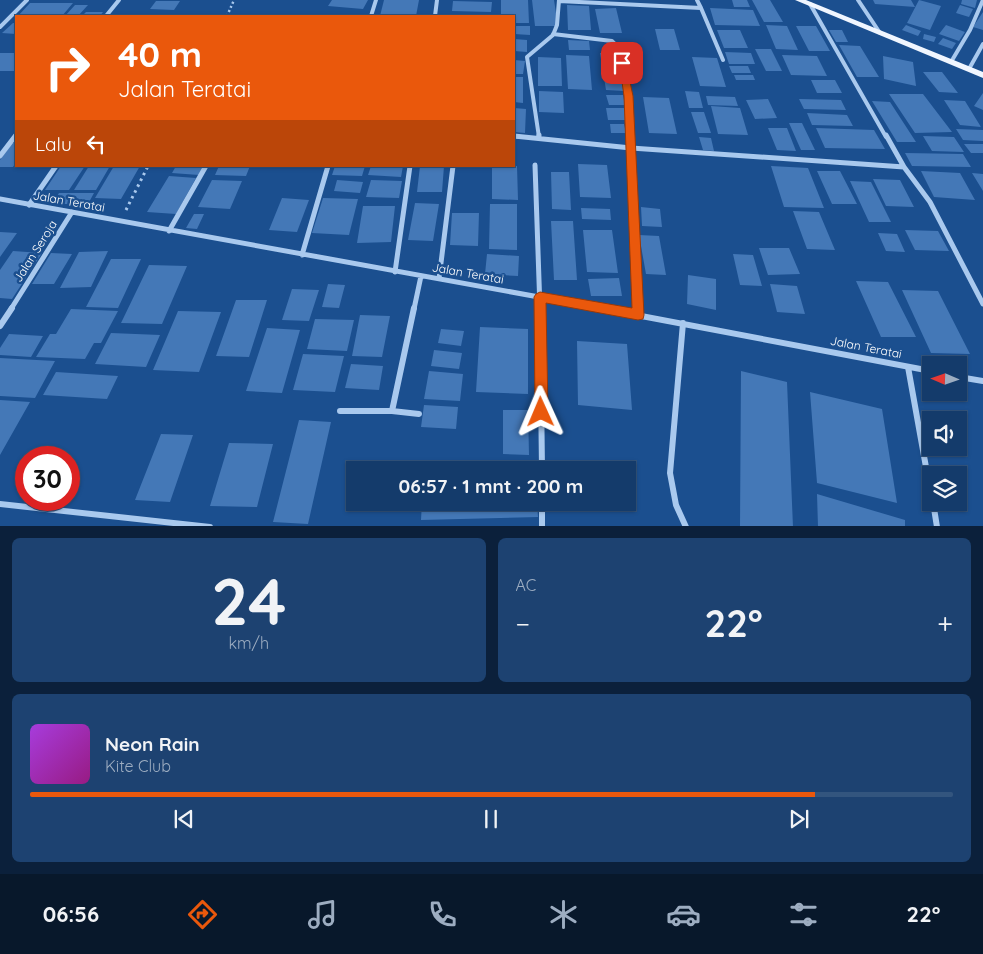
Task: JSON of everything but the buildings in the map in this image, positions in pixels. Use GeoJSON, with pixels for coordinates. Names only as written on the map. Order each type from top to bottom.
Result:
{"type":"FeatureCollection","features":[{"type":"Feature","properties":{"kind":"main road"},"geometry":{"type":"LineString","coordinates":[[799,0],[983,75]]}},
{"type":"Feature","properties":{"kind":"street"},"geometry":{"type":"LineString","coordinates":[[0,26],[27,0]]}},
{"type":"Feature","properties":{"kind":"street"},"geometry":{"type":"LineString","coordinates":[[107,15],[119,0]]}},
{"type":"Feature","properties":{"kind":"street"},"geometry":{"type":"LineString","coordinates":[[371,15],[376,0]]}},
{"type":"Feature","properties":{"kind":"street"},"geometry":{"type":"LineString","coordinates":[[434,15],[437,0]]}},
{"type":"Feature","properties":{"kind":"street"},"geometry":{"type":"LineString","coordinates":[[539,138],[527,57],[547,42],[559,26],[560,0],[701,8]]}},
{"type":"Feature","properties":{"kind":"street"},"geometry":{"type":"LineString","coordinates":[[698,0],[723,60]]}},
{"type":"Feature","properties":{"kind":"street"},"geometry":{"type":"LineString","coordinates":[[858,0],[880,33]]}},
{"type":"Feature","properties":{"kind":"street"},"geometry":{"type":"LineString","coordinates":[[951,62],[970,30],[982,0]]}},
{"type":"Feature","properties":{"kind":"street"},"geometry":{"type":"LineString","coordinates":[[810,4],[904,167],[930,202],[983,304]]}},
{"type":"Feature","properties":{"kind":"street"},"geometry":{"type":"LineString","coordinates":[[553,34],[612,41],[619,47],[629,96],[638,315]]}},
{"type":"Feature","properties":{"kind":"street"},"geometry":{"type":"LineString","coordinates":[[969,69],[983,44]]}},
{"type":"Feature","properties":{"kind":"street"},"geometry":{"type":"LineString","coordinates":[[0,156],[15,136]]}},
{"type":"Feature","properties":{"kind":"street"},"geometry":{"type":"LineString","coordinates":[[515,136],[631,148],[904,167]]}},
{"type":"Feature","properties":{"kind":"street"},"geometry":{"type":"LineString","coordinates":[[535,165],[540,297],[542,461]]}},
{"type":"Feature","properties":{"kind":"street"},"geometry":{"type":"LineString","coordinates":[[29,205],[55,167]]}},
{"type":"Feature","properties":{"kind":"street"},"geometry":{"type":"LineString","coordinates":[[169,231],[205,167]]}},
{"type":"Feature","properties":{"kind":"street"},"geometry":{"type":"LineString","coordinates":[[302,255],[328,167]]}},
{"type":"Feature","properties":{"kind":"street"},"geometry":{"type":"LineString","coordinates":[[395,272],[410,167]]}},
{"type":"Feature","properties":{"kind":"street"},"geometry":{"type":"LineString","coordinates":[[439,279],[453,167]]}},
{"type":"Feature","properties":{"kind":"street","name":"Jalan Teratai"},"geometry":{"type":"LineString","coordinates":[[0,199],[683,323],[922,369]]}},
{"type":"Feature","properties":{"kind":"street","name":"Jalan Seroja"},"geometry":{"type":"LineString","coordinates":[[0,326],[72,212]]}},
{"type":"Feature","properties":{"kind":"street"},"geometry":{"type":"LineString","coordinates":[[392,412],[421,276]]}},
{"type":"Feature","properties":{"kind":"street"},"geometry":{"type":"LineString","coordinates":[[683,323],[670,473],[676,505],[686,526]]}},
{"type":"Feature","properties":{"kind":"street"},"geometry":{"type":"LineString","coordinates":[[908,367],[926,466]]}},
{"type":"Feature","properties":{"kind":"street"},"geometry":{"type":"LineString","coordinates":[[968,378],[983,381]]}},
{"type":"Feature","properties":{"kind":"street"},"geometry":{"type":"LineString","coordinates":[[340,411],[419,414]]}},
{"type":"Feature","properties":{"kind":"street"},"geometry":{"type":"LineString","coordinates":[[0,504],[210,526]]}},
{"type":"Feature","properties":{"kind":"street"},"geometry":{"type":"LineString","coordinates":[[542,511],[542,526]]}},
{"type":"Feature","properties":{"kind":"street"},"geometry":{"type":"LineString","coordinates":[[934,511],[937,526]]}},
{"type":"Feature","properties":{"kind":"path"},"geometry":{"type":"LineString","coordinates":[[227,15],[234,0]]}},
{"type":"Feature","properties":{"kind":"path"},"geometry":{"type":"LineString","coordinates":[[120,222],[148,167]]}},
{"type":"Feature","properties":{"kind":"route"},"geometry":{"type":"LineString","coordinates":[[541,412],[540,297],[638,315],[629,96],[622,63]]}}]}
